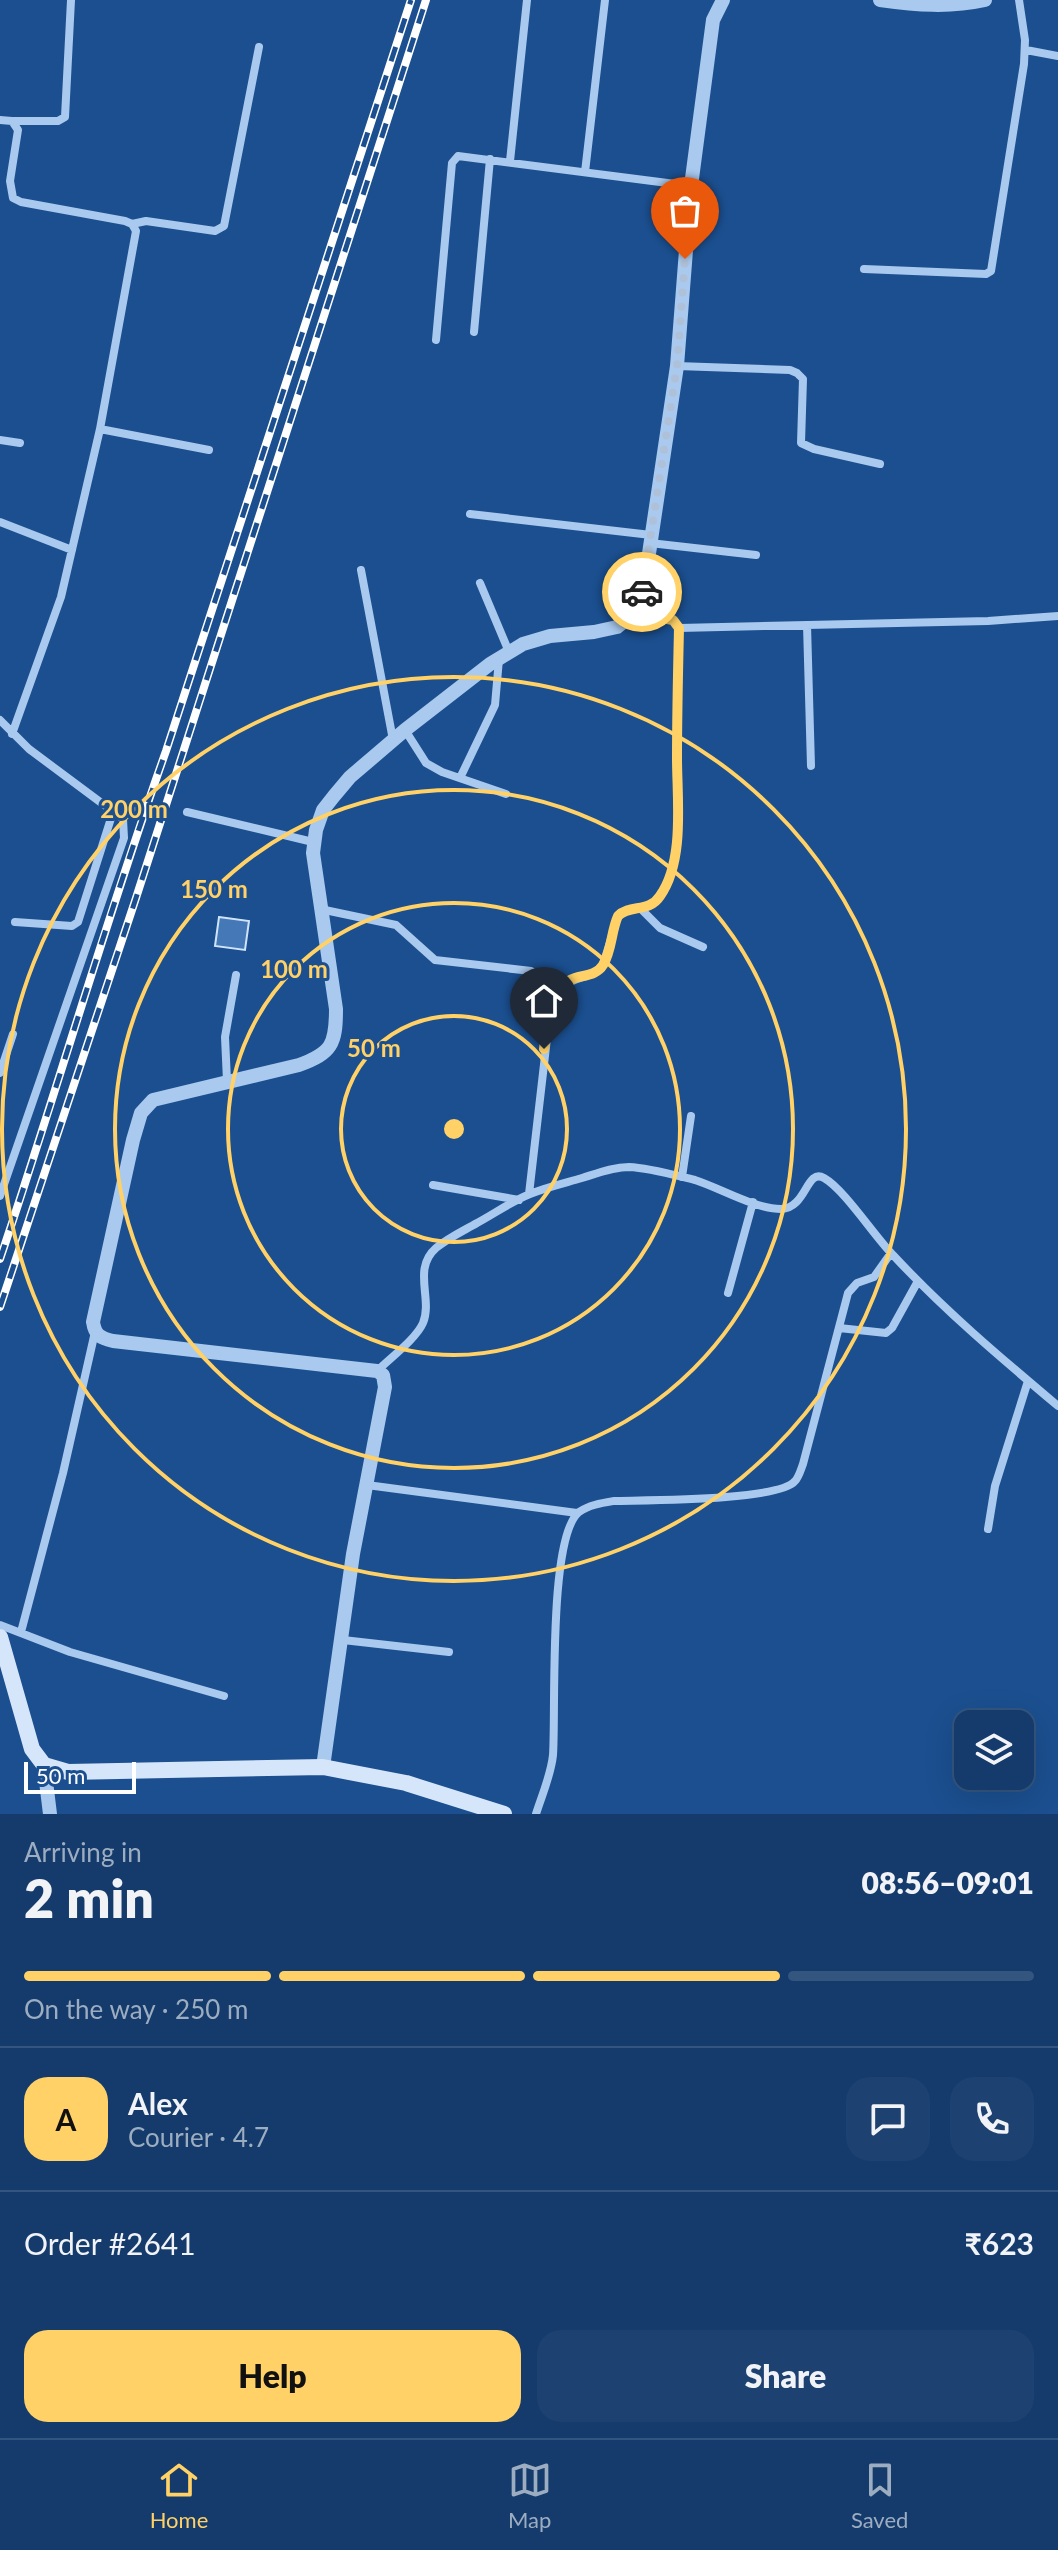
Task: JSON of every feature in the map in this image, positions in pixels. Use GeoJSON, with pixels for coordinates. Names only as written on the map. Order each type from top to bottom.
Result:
{"type":"FeatureCollection","features":[{"type":"Feature","properties":{"kind":"main road"},"geometry":{"type":"LineString","coordinates":[[0,1637],[32,1749],[44,1765],[68,1772],[323,1767],[406,1783],[504,1814]]}},
{"type":"Feature","properties":{"kind":"street"},"geometry":{"type":"LineString","coordinates":[[0,120],[58,121],[65,117],[71,0]]}},
{"type":"Feature","properties":{"kind":"street"},"geometry":{"type":"LineString","coordinates":[[510,161],[527,0]]}},
{"type":"Feature","properties":{"kind":"street"},"geometry":{"type":"LineString","coordinates":[[585,172],[605,0]]}},
{"type":"Feature","properties":{"kind":"street"},"geometry":{"type":"LineString","coordinates":[[21,1632],[63,1473],[95,1332],[96,1306],[141,1113],[153,1100],[299,1065],[315,1059],[331,1046],[336,1009],[313,842],[323,810],[350,777],[393,740],[504,655],[523,644],[550,636],[617,627],[634,613],[644,587],[677,366],[691,186],[713,20],[723,0]]}},
{"type":"Feature","properties":{"kind":"street"},"geometry":{"type":"LineString","coordinates":[[880,0],[922,6],[985,0]]}},
{"type":"Feature","properties":{"kind":"street"},"geometry":{"type":"LineString","coordinates":[[864,269],[986,274],[991,271],[1026,50],[1019,0]]}},
{"type":"Feature","properties":{"kind":"street"},"geometry":{"type":"LineString","coordinates":[[12,121],[18,130],[10,181],[13,198],[132,224],[146,221],[215,231],[224,226],[259,47]]}},
{"type":"Feature","properties":{"kind":"street"},"geometry":{"type":"LineString","coordinates":[[1026,50],[1058,56]]}},
{"type":"Feature","properties":{"kind":"street"},"geometry":{"type":"LineString","coordinates":[[436,340],[454,158],[462,155],[691,186]]}},
{"type":"Feature","properties":{"kind":"street"},"geometry":{"type":"LineString","coordinates":[[474,332],[490,159]]}},
{"type":"Feature","properties":{"kind":"street"},"geometry":{"type":"LineString","coordinates":[[12,734],[55,619],[72,550],[100,429],[135,240],[136,231],[132,224]]}},
{"type":"Feature","properties":{"kind":"street"},"geometry":{"type":"LineString","coordinates":[[677,366],[790,370],[797,373],[803,379],[801,443],[814,449],[880,464]]}},
{"type":"Feature","properties":{"kind":"street"},"geometry":{"type":"LineString","coordinates":[[100,429],[209,450]]}},
{"type":"Feature","properties":{"kind":"street"},"geometry":{"type":"LineString","coordinates":[[0,440],[20,443]]}},
{"type":"Feature","properties":{"kind":"street"},"geometry":{"type":"LineString","coordinates":[[470,514],[756,555]]}},
{"type":"Feature","properties":{"kind":"street"},"geometry":{"type":"LineString","coordinates":[[0,522],[72,550]]}},
{"type":"Feature","properties":{"kind":"street"},"geometry":{"type":"LineString","coordinates":[[361,570],[393,740]]}},
{"type":"Feature","properties":{"kind":"street"},"geometry":{"type":"LineString","coordinates":[[460,778],[495,705],[504,655],[480,583]]}},
{"type":"Feature","properties":{"kind":"street"},"geometry":{"type":"LineString","coordinates":[[529,1194],[551,1004],[559,990],[571,979],[598,971],[606,957],[618,916],[623,911],[652,905],[661,895],[678,836],[679,628],[673,620],[634,613]]}},
{"type":"Feature","properties":{"kind":"street"},"geometry":{"type":"LineString","coordinates":[[679,628],[988,621],[1058,616]]}},
{"type":"Feature","properties":{"kind":"street"},"geometry":{"type":"LineString","coordinates":[[807,625],[811,766]]}},
{"type":"Feature","properties":{"kind":"street"},"geometry":{"type":"LineString","coordinates":[[0,720],[29,749],[118,815],[124,838],[0,1196]]}},
{"type":"Feature","properties":{"kind":"street"},"geometry":{"type":"LineString","coordinates":[[405,730],[426,763],[442,772],[506,794]]}},
{"type":"Feature","properties":{"kind":"street"},"geometry":{"type":"LineString","coordinates":[[187,812],[313,842]]}},
{"type":"Feature","properties":{"kind":"street"},"geometry":{"type":"LineString","coordinates":[[15,922],[72,926],[78,922],[118,815]]}},
{"type":"Feature","properties":{"kind":"street"},"geometry":{"type":"LineString","coordinates":[[320,909],[396,925],[435,960],[531,971],[559,990]]}},
{"type":"Feature","properties":{"kind":"street"},"geometry":{"type":"LineString","coordinates":[[641,909],[660,928],[703,947]]}},
{"type":"Feature","properties":{"kind":"street"},"geometry":{"type":"LineString","coordinates":[[227,1081],[225,1037],[236,975]]}},
{"type":"Feature","properties":{"kind":"street"},"geometry":{"type":"LineString","coordinates":[[0,1073],[13,1034]]}},
{"type":"Feature","properties":{"kind":"street"},"geometry":{"type":"LineString","coordinates":[[682,1177],[691,1116]]}},
{"type":"Feature","properties":{"kind":"street"},"geometry":{"type":"LineString","coordinates":[[377,1371],[416,1334],[422,1324],[425,1313],[425,1265],[432,1252],[445,1241],[529,1194],[614,1168],[630,1167],[682,1177],[780,1209],[801,1200],[809,1181],[821,1176],[834,1186],[891,1253],[944,1308],[1058,1406]]}},
{"type":"Feature","properties":{"kind":"street"},"geometry":{"type":"LineString","coordinates":[[433,1185],[520,1200]]}},
{"type":"Feature","properties":{"kind":"street"},"geometry":{"type":"LineString","coordinates":[[728,1293],[753,1202]]}},
{"type":"Feature","properties":{"kind":"street"},"geometry":{"type":"LineString","coordinates":[[367,1485],[577,1513],[595,1504],[614,1501],[748,1495],[783,1489],[795,1482],[803,1464],[852,1287],[874,1277],[891,1253]]}},
{"type":"Feature","properties":{"kind":"street"},"geometry":{"type":"LineString","coordinates":[[839,1328],[886,1333],[892,1328],[918,1281]]}},
{"type":"Feature","properties":{"kind":"street"},"geometry":{"type":"LineString","coordinates":[[95,1332],[113,1341],[377,1371],[383,1375],[385,1387],[353,1554],[323,1767]]}},
{"type":"Feature","properties":{"kind":"street"},"geometry":{"type":"LineString","coordinates":[[988,1529],[995,1486],[1028,1381]]}},
{"type":"Feature","properties":{"kind":"street"},"geometry":{"type":"LineString","coordinates":[[536,1814],[553,1755],[554,1645],[564,1549],[577,1513]]}},
{"type":"Feature","properties":{"kind":"street"},"geometry":{"type":"LineString","coordinates":[[0,1625],[70,1652],[224,1696]]}},
{"type":"Feature","properties":{"kind":"street"},"geometry":{"type":"LineString","coordinates":[[343,1640],[449,1652]]}},
{"type":"Feature","properties":{"kind":"street"},"geometry":{"type":"LineString","coordinates":[[44,1765],[50,1814]]}},
{"type":"Feature","properties":{"kind":"building"},"geometry":{"type":"Polygon","coordinates":[[[219,917],[249,921],[245,950],[215,946],[219,917]]]}},
{"type":"Feature","properties":{"kind":"railway"},"geometry":{"type":"LineString","coordinates":[[0,1259],[411,0]]}},
{"type":"Feature","properties":{"kind":"railway"},"geometry":{"type":"LineString","coordinates":[[0,1307],[135,901],[426,0]]}},
{"type":"Feature","properties":{"kind":"way so far"},"geometry":{"type":"LineString","coordinates":[[642,592],[677,366],[685,259]]}},
{"type":"Feature","properties":{"kind":"route"},"geometry":{"type":"LineString","coordinates":[[544,1049],[551,1004],[559,990],[571,979],[589,975],[603,965],[618,916],[623,911],[652,905],[661,895],[677,848],[679,628],[673,620],[634,613],[642,592]]}}]}
